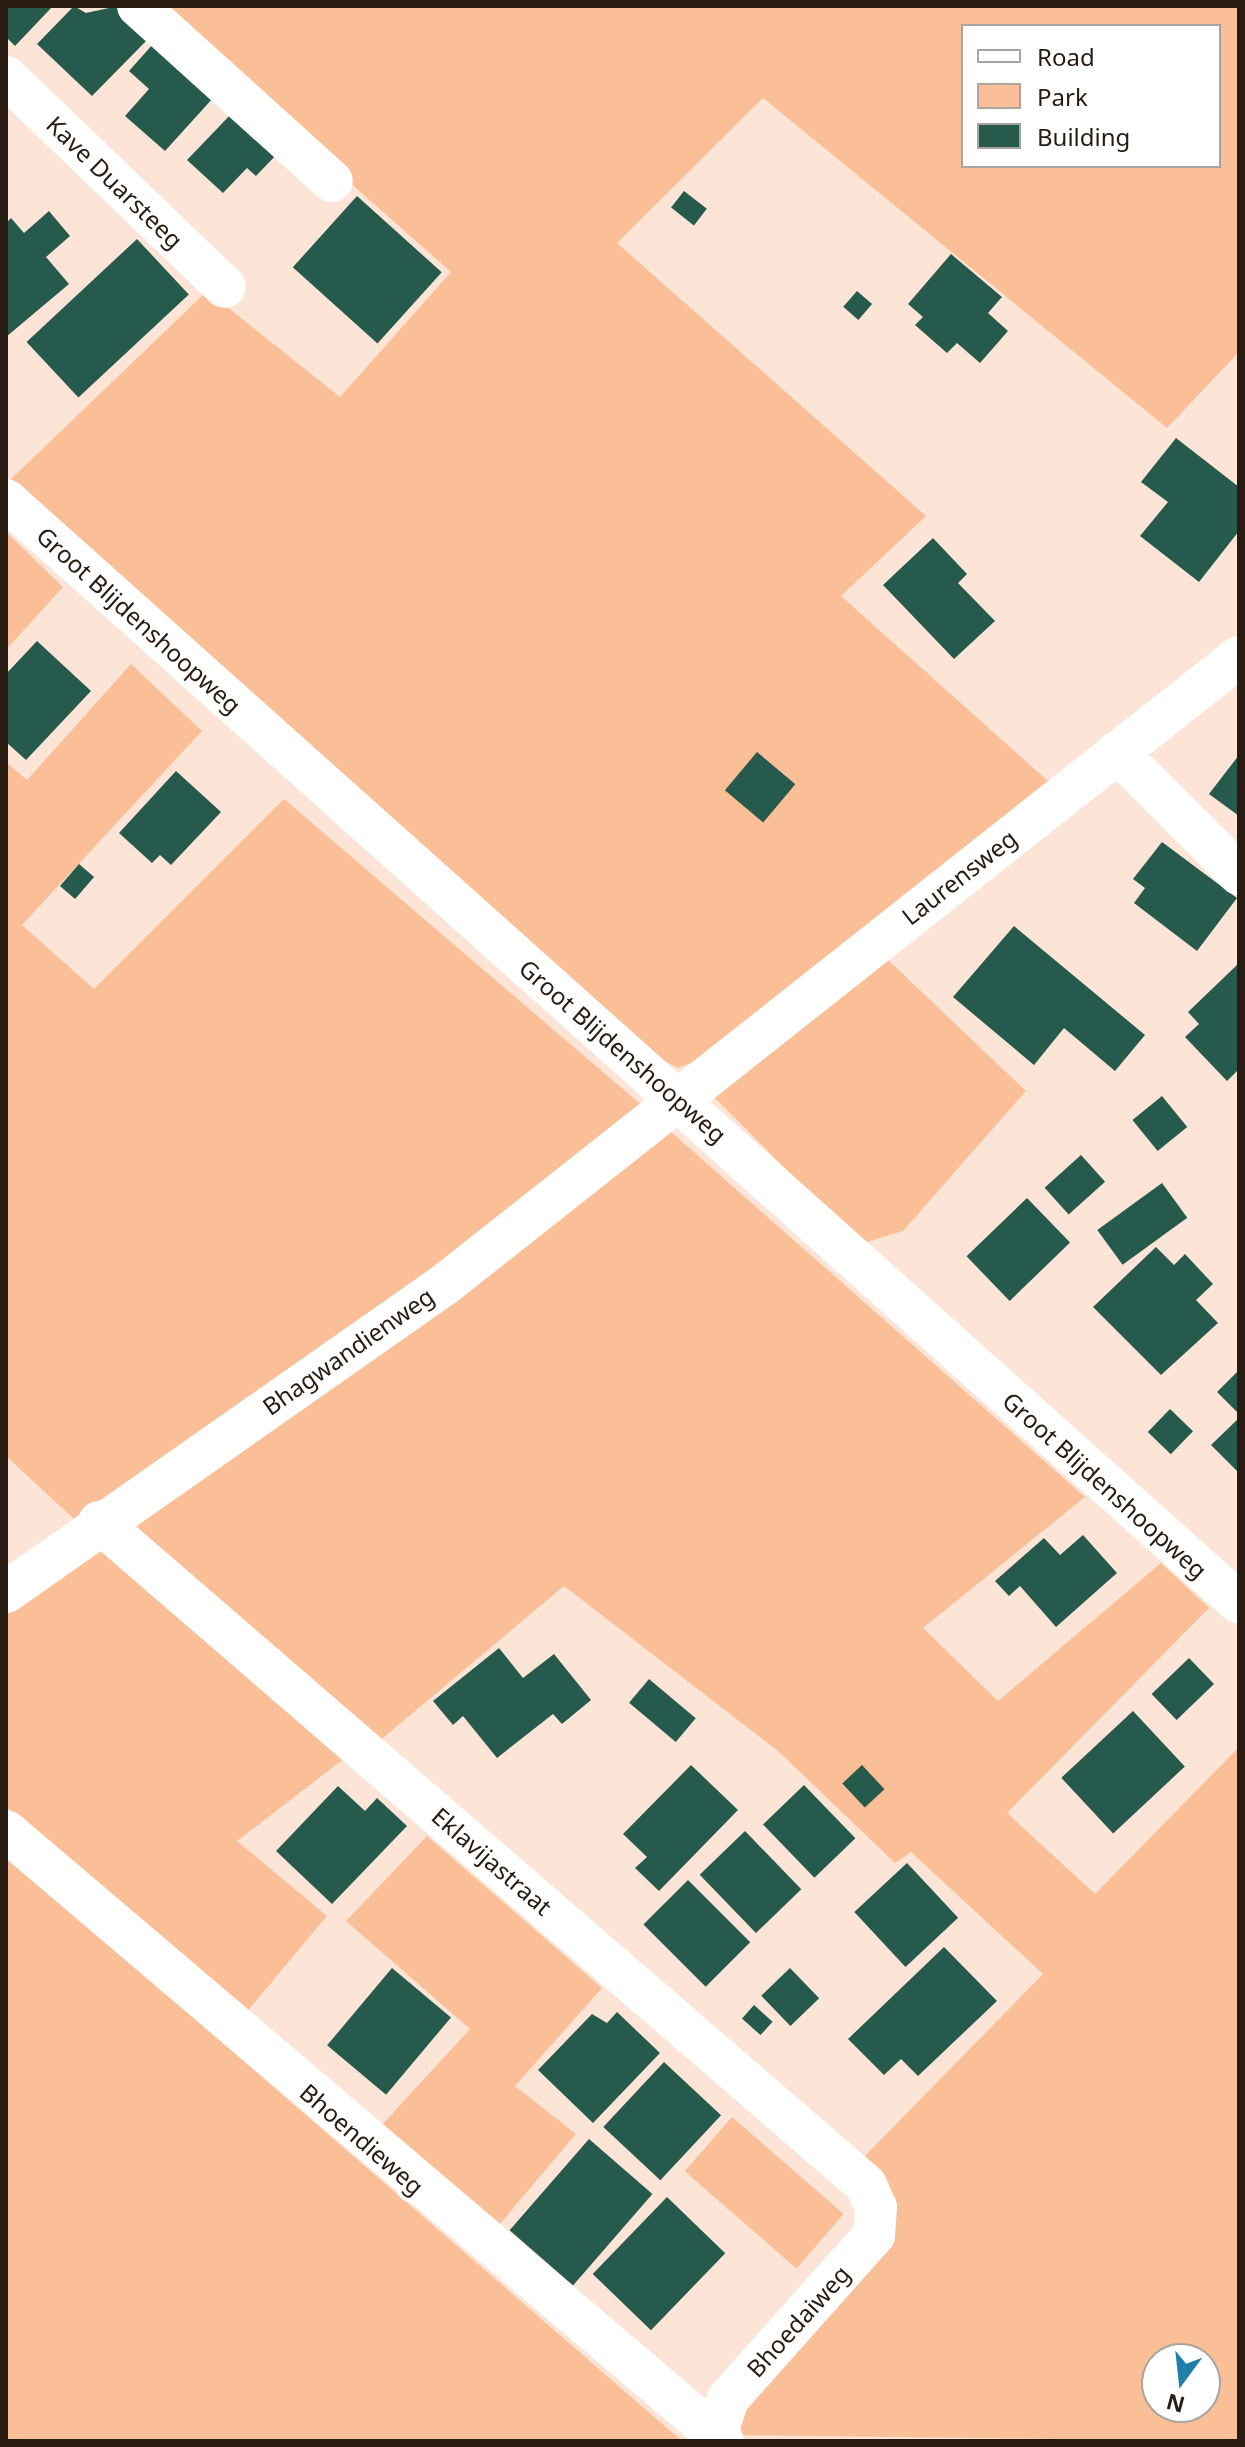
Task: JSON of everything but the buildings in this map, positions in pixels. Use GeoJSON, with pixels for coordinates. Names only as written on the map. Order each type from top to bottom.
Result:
{"type":"FeatureCollection","features":[{"type":"Feature","properties":{"kind":"street"},"geometry":{"type":"LineString","coordinates":[[138,6],[332,181]]}},
{"type":"Feature","properties":{"kind":"street","name":"Kave Duarsteeg"},"geometry":{"type":"LineString","coordinates":[[6,77],[225,287]]}},
{"type":"Feature","properties":{"kind":"street","name":"Groot Blijdenshoopweg"},"geometry":{"type":"LineString","coordinates":[[6,500],[683,1102],[1239,1603]]}},
{"type":"Feature","properties":{"kind":"street","name":"Laurensweg"},"geometry":{"type":"LineString","coordinates":[[683,1102],[1239,657]]}},
{"type":"Feature","properties":{"kind":"street"},"geometry":{"type":"LineString","coordinates":[[1117,752],[1239,874]]}},
{"type":"Feature","properties":{"kind":"street","name":"Bhagwandienweg"},"geometry":{"type":"LineString","coordinates":[[6,1592],[99,1522],[444,1285],[683,1102]]}},
{"type":"Feature","properties":{"kind":"street","name":"Eklavijastraat"},"geometry":{"type":"LineString","coordinates":[[99,1522],[866,2185],[876,2207]]}},
{"type":"Feature","properties":{"kind":"street","name":"Bhoendieweg"},"geometry":{"type":"LineString","coordinates":[[6,1831],[719,2438]]}},
{"type":"Feature","properties":{"kind":"street","name":"Bhoedaiweg"},"geometry":{"type":"LineString","coordinates":[[719,2438],[728,2399],[874,2235],[876,2207]]}},
{"type":"Feature","properties":{"kind":"green space"},"geometry":{"type":"Polygon","coordinates":[[[150,6],[1239,6],[1239,352],[1167,428],[763,98],[617,243],[926,516],[841,596],[1048,781],[705,1057],[678,1068],[655,1056],[10,480],[207,291],[340,397],[451,272],[150,6]]]}},
{"type":"Feature","properties":{"kind":"green space"},"geometry":{"type":"Polygon","coordinates":[[[6,532],[63,587],[6,650],[6,532]]]}},
{"type":"Feature","properties":{"kind":"green space"},"geometry":{"type":"Polygon","coordinates":[[[131,664],[202,731],[22,925],[94,989],[284,799],[652,1114],[76,1521],[6,1456],[6,762],[27,780],[131,664]]]}},
{"type":"Feature","properties":{"kind":"green space"},"geometry":{"type":"Polygon","coordinates":[[[886,958],[1026,1091],[903,1231],[860,1244],[711,1094],[886,958]]]}},
{"type":"Feature","properties":{"kind":"green space"},"geometry":{"type":"Polygon","coordinates":[[[670,1131],[1085,1497],[923,1628],[998,1701],[1161,1563],[1209,1608],[1007,1813],[1095,1894],[1239,1747],[1239,2441],[721,2435],[887,2231],[856,2165],[1043,1974],[911,1852],[895,1863],[778,1751],[564,1586],[377,1743],[124,1524],[670,1131]]]}},
{"type":"Feature","properties":{"kind":"green space"},"geometry":{"type":"Polygon","coordinates":[[[103,1540],[345,1758],[237,1841],[327,1916],[245,2014],[6,1807],[6,1612],[103,1540]]]}},
{"type":"Feature","properties":{"kind":"green space"},"geometry":{"type":"Polygon","coordinates":[[[427,1836],[602,1988],[515,2086],[576,2134],[493,2232],[379,2128],[470,2029],[346,1921],[427,1836]]]}},
{"type":"Feature","properties":{"kind":"green space"},"geometry":{"type":"Polygon","coordinates":[[[6,1855],[682,2441],[6,2441],[6,1855]]]}},
{"type":"Feature","properties":{"kind":"green space"},"geometry":{"type":"Polygon","coordinates":[[[732,2117],[844,2214],[796,2268],[685,2171],[732,2117]]]}}]}
